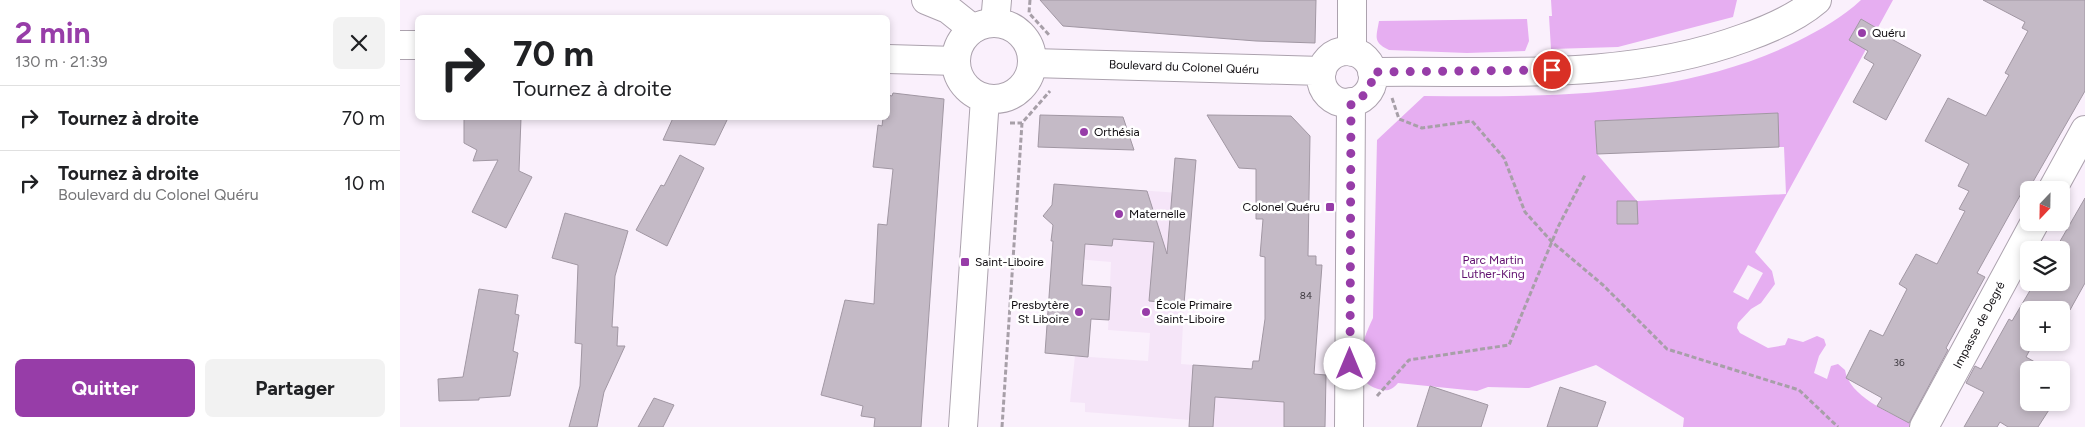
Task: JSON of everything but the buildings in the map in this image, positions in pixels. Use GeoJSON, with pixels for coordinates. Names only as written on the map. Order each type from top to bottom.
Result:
{"type":"FeatureCollection","features":[{"type":"Feature","properties":{"kind":"street"},"geometry":{"type":"LineString","coordinates":[[926,0],[948,10],[988,17],[1008,25],[1019,32],[1027,42],[1032,54],[1048,63],[1028,78],[1020,89],[1010,95],[997,98],[984,98],[974,93],[965,85],[959,75],[956,61],[961,41],[988,17]]}},
{"type":"Feature","properties":{"kind":"street"},"geometry":{"type":"LineString","coordinates":[[1352,0],[1352,52]]}},
{"type":"Feature","properties":{"kind":"street"},"geometry":{"type":"LineString","coordinates":[[1378,72],[1366,95],[1351,102],[1343,102],[1328,95],[1317,71],[1336,54],[1352,52],[1363,57],[1378,72],[1589,70],[1659,62],[1727,44],[1772,28],[1818,0]]}},
{"type":"Feature","properties":{"kind":"street"},"geometry":{"type":"LineString","coordinates":[[400,45],[415,45]]}},
{"type":"Feature","properties":{"kind":"street"},"geometry":{"type":"LineString","coordinates":[[890,59],[956,61]]}},
{"type":"Feature","properties":{"kind":"street","name":"Boulevard du Colonel Quéru"},"geometry":{"type":"LineString","coordinates":[[1048,63],[1317,71]]}},
{"type":"Feature","properties":{"kind":"street"},"geometry":{"type":"LineString","coordinates":[[963,427],[984,98]]}},
{"type":"Feature","properties":{"kind":"street"},"geometry":{"type":"LineString","coordinates":[[1350,415],[1351,102]]}},
{"type":"Feature","properties":{"kind":"street"},"geometry":{"type":"LineString","coordinates":[[2057,181],[2085,130]]}},
{"type":"Feature","properties":{"kind":"street","name":"Impasse de Degré"},"geometry":{"type":"LineString","coordinates":[[1924,427],[2029,231]]}},
{"type":"Feature","properties":{"kind":"path"},"geometry":{"type":"LineString","coordinates":[[1002,427],[1022,123],[1048,63],[1029,13],[1030,0]]}},
{"type":"Feature","properties":{"kind":"path"},"geometry":{"type":"LineString","coordinates":[[1378,72],[1399,119],[1422,128],[1472,120],[1504,158],[1525,212],[1552,242],[1603,286],[1667,349],[1799,390],[1838,427]]}},
{"type":"Feature","properties":{"kind":"path"},"geometry":{"type":"LineString","coordinates":[[1350,415],[1376,397],[1409,360],[1509,345],[1552,242],[1584,175]]}},
{"type":"Feature","properties":{"kind":"shaded area","name":"École Primaire Saint-Liboire"},"geometry":{"type":"Polygon","coordinates":[[[1054,184],[1193,194],[1181,364],[1326,375],[1325,427],[1213,427],[1190,420],[1085,412],[1085,403],[1070,402],[1075,356],[1148,361],[1150,333],[1108,330],[1111,262],[1052,257],[1054,184]]]}},
{"type":"Feature","properties":{"kind":"green space"},"geometry":{"type":"Polygon","coordinates":[[[1551,0],[1737,0],[1733,17],[1618,47],[1551,49],[1549,16],[1552,16],[1551,0]]]}},
{"type":"Feature","properties":{"kind":"green space","name":"Parc Martin Luther-King"},"geometry":{"type":"Polygon","coordinates":[[[1861,0],[1893,0],[1755,252],[1772,271],[1775,284],[1761,303],[1751,309],[1738,323],[1737,328],[1740,333],[1768,348],[1785,345],[1788,338],[1803,342],[1817,336],[1824,339],[1826,345],[1819,356],[1814,373],[1827,379],[1831,366],[1838,364],[1845,370],[1854,388],[1862,395],[1881,408],[1910,423],[1910,427],[1683,427],[1684,418],[1596,365],[1529,388],[1488,387],[1477,391],[1398,383],[1391,389],[1384,390],[1368,384],[1362,377],[1360,358],[1362,347],[1373,318],[1377,140],[1424,96],[1567,94],[1662,84],[1709,74],[1754,60],[1815,32],[1839,18],[1861,0]],[[1861,19],[1849,40],[1874,27],[1861,19]],[[1777,113],[1596,121],[1597,154],[1637,201],[1786,194],[1784,147],[1779,147],[1777,113]],[[1748,265],[1733,292],[1748,300],[1763,273],[1748,265]]]}},
{"type":"Feature","properties":{"kind":"green space"},"geometry":{"type":"Polygon","coordinates":[[[1527,19],[1529,41],[1525,51],[1467,53],[1389,50],[1380,44],[1377,39],[1379,21],[1527,19]]]}},
{"type":"Feature","properties":{"kind":"place","name":"Quéru"},"geometry":{"type":"Point","coordinates":[1862,33]}},
{"type":"Feature","properties":{"kind":"place","name":"Orthésia"},"geometry":{"type":"Point","coordinates":[1084,132]}},
{"type":"Feature","properties":{"kind":"place","name":"Colonel Quéru"},"geometry":{"type":"Point","coordinates":[1330,207]}},
{"type":"Feature","properties":{"kind":"place","name":"Maternelle"},"geometry":{"type":"Point","coordinates":[1119,214]}},
{"type":"Feature","properties":{"kind":"place","name":"Saint-Liboire"},"geometry":{"type":"Point","coordinates":[965,262]}},
{"type":"Feature","properties":{"kind":"place","name":"Presbytère St Liboire"},"geometry":{"type":"Point","coordinates":[1079,312]}},
{"type":"Feature","properties":{"kind":"place","name":"École Primaire Saint-Liboire"},"geometry":{"type":"Point","coordinates":[1146,312]}},
{"type":"Feature","properties":{"kind":"route"},"geometry":{"type":"LineString","coordinates":[[1350,364],[1351,102],[1359,100],[1366,95],[1372,81],[1372,72],[1552,70]]}}]}
